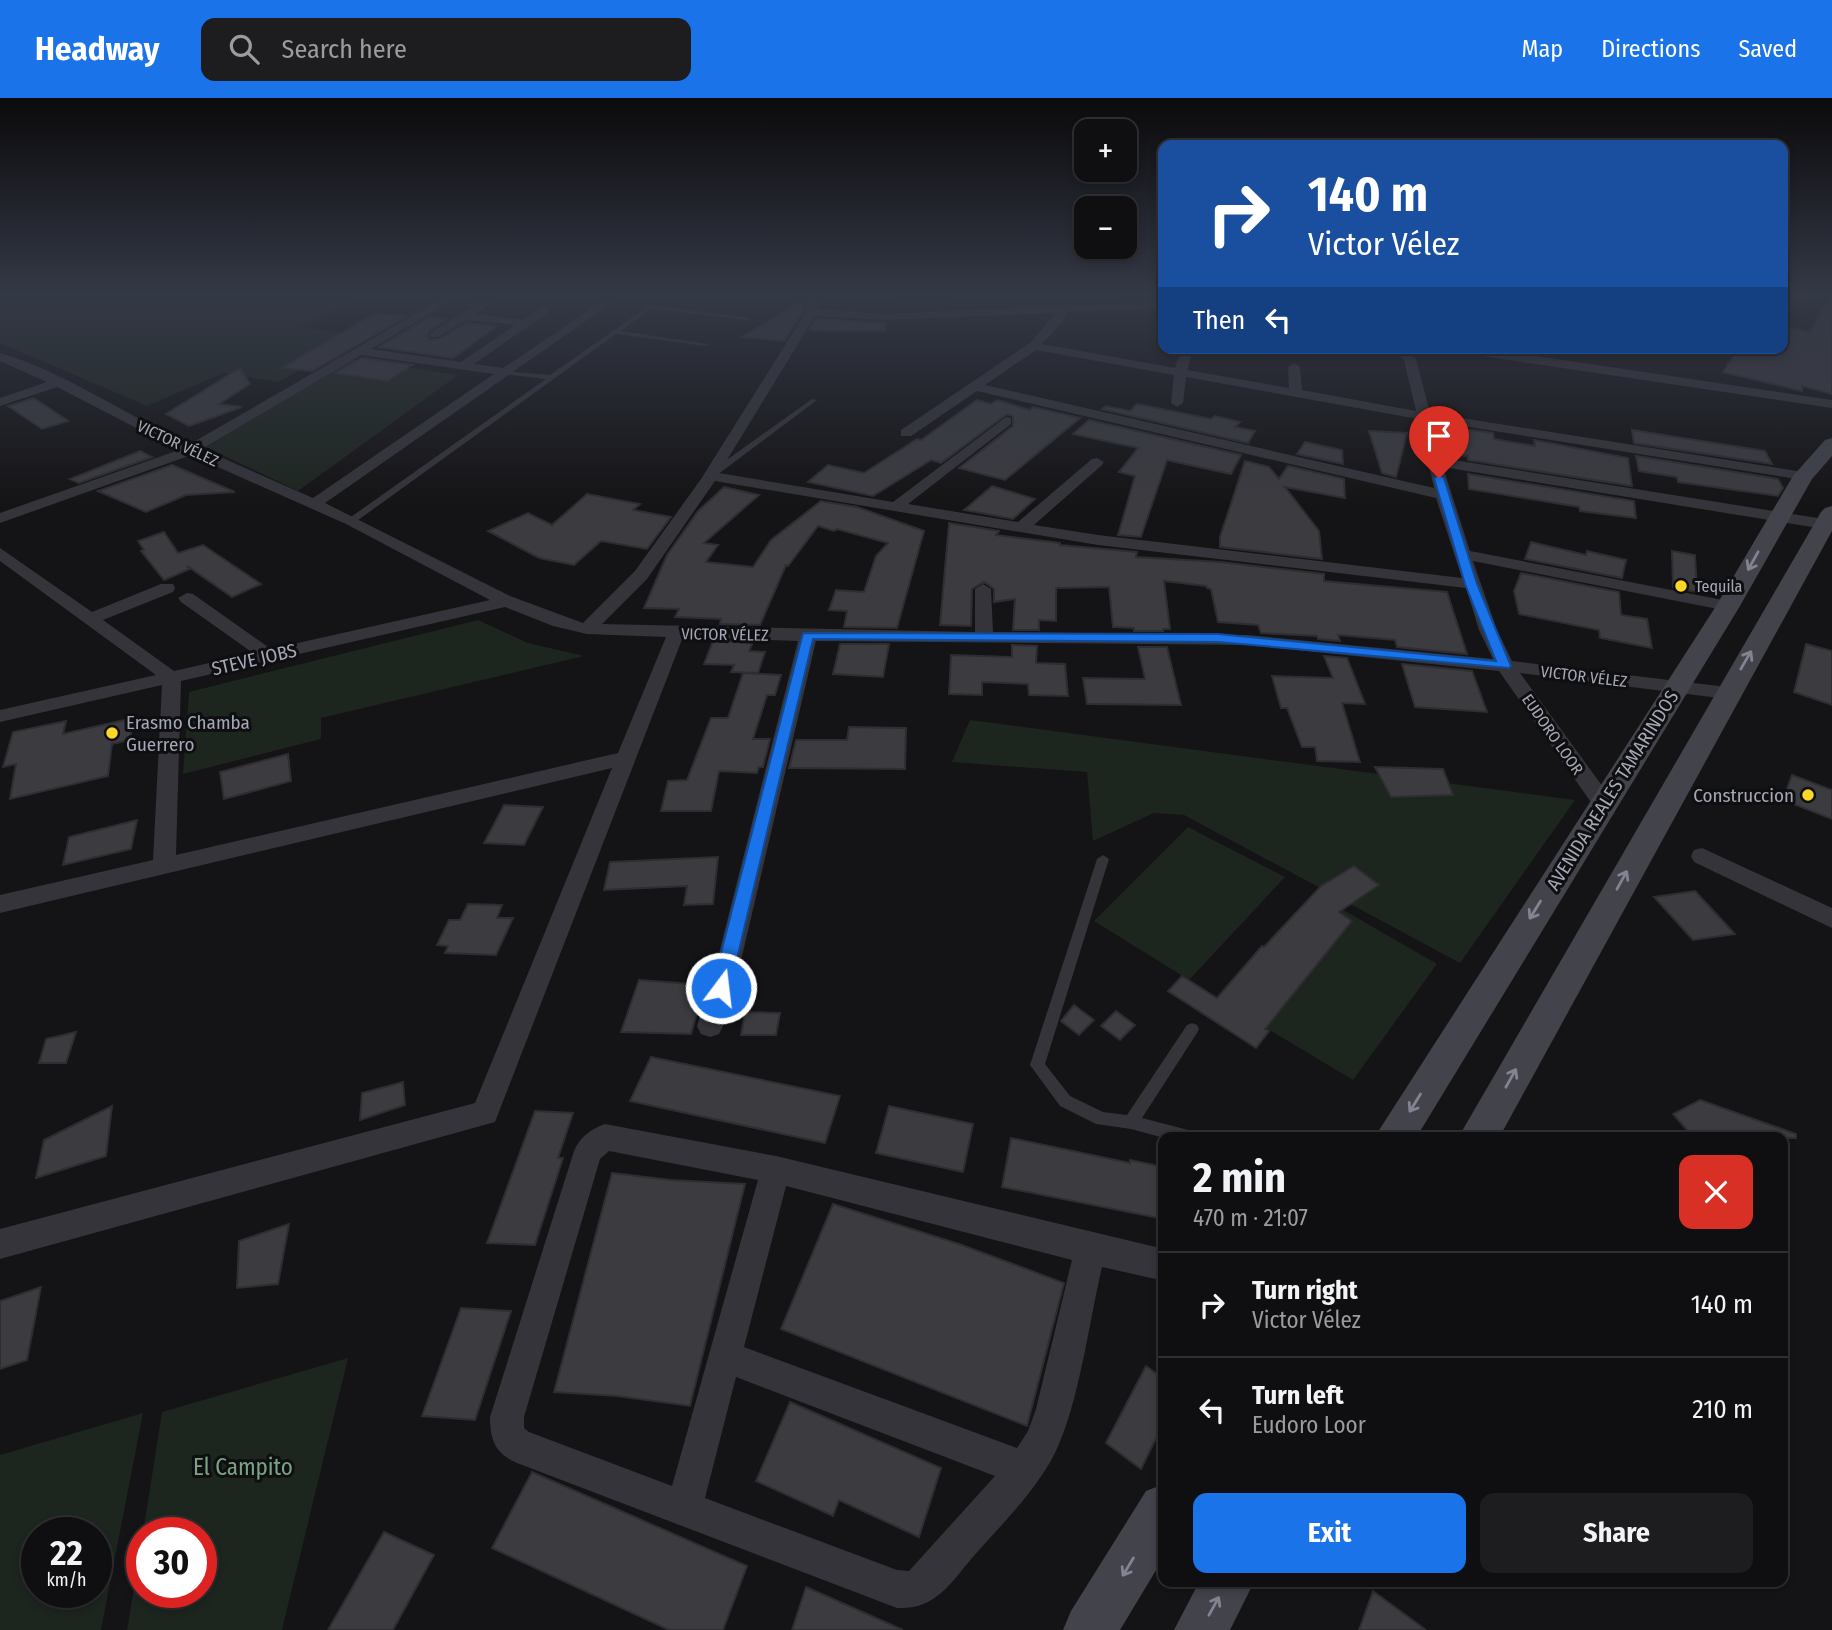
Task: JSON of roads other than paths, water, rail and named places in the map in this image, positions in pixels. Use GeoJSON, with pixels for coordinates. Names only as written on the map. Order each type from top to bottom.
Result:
{"type":"FeatureCollection","features":[{"type":"Feature","properties":{"kind":"main road","name":"AVENIDA REALES TAMARINDOS"},"geometry":{"type":"LineString","coordinates":[[1398,1132],[1728,606],[1803,476],[1832,444]]}},
{"type":"Feature","properties":{"kind":"main road"},"geometry":{"type":"LineString","coordinates":[[1481,1132],[1828,518]]}},
{"type":"Feature","properties":{"kind":"main road"},"geometry":{"type":"LineString","coordinates":[[1090,1630],[1158,1519]]}},
{"type":"Feature","properties":{"kind":"main road"},"geometry":{"type":"LineString","coordinates":[[1201,1630],[1225,1587]]}},
{"type":"Feature","properties":{"kind":"street","name":"VICTOR VÉLEZ"},"geometry":{"type":"LineString","coordinates":[[21,364],[142,427],[314,504],[508,601],[557,621],[587,629],[808,636],[1238,639],[1505,666],[1727,693]]}},
{"type":"Feature","properties":{"kind":"street"},"geometry":{"type":"LineString","coordinates":[[3,514],[191,450],[334,364]]}},
{"type":"Feature","properties":{"kind":"street"},"geometry":{"type":"LineString","coordinates":[[452,364],[504,372]]}},
{"type":"Feature","properties":{"kind":"street"},"geometry":{"type":"LineString","coordinates":[[314,504],[515,364]]}},
{"type":"Feature","properties":{"kind":"street"},"geometry":{"type":"LineString","coordinates":[[587,629],[641,575],[710,476],[779,364]]}},
{"type":"Feature","properties":{"kind":"street"},"geometry":{"type":"LineString","coordinates":[[906,433],[1010,364]]}},
{"type":"Feature","properties":{"kind":"street"},"geometry":{"type":"LineString","coordinates":[[1139,364],[1423,416],[1803,476]]}},
{"type":"Feature","properties":{"kind":"street"},"geometry":{"type":"LineString","coordinates":[[1177,404],[1182,364]]}},
{"type":"Feature","properties":{"kind":"street","name":"EUDORO LOOR"},"geometry":{"type":"LineString","coordinates":[[1409,364],[1461,554],[1505,666],[1602,803]]}},
{"type":"Feature","properties":{"kind":"street"},"geometry":{"type":"LineString","coordinates":[[1566,364],[1832,404]]}},
{"type":"Feature","properties":{"kind":"street"},"geometry":{"type":"LineString","coordinates":[[1294,367],[1296,393]]}},
{"type":"Feature","properties":{"kind":"street"},"geometry":{"type":"LineString","coordinates":[[10,374],[29,368]]}},
{"type":"Feature","properties":{"kind":"street"},"geometry":{"type":"LineString","coordinates":[[0,402],[59,382]]}},
{"type":"Feature","properties":{"kind":"street"},"geometry":{"type":"LineString","coordinates":[[978,387],[1443,495]]}},
{"type":"Feature","properties":{"kind":"street"},"geometry":{"type":"LineString","coordinates":[[895,507],[1006,421]]}},
{"type":"Feature","properties":{"kind":"street"},"geometry":{"type":"LineString","coordinates":[[1021,528],[1097,461]]}},
{"type":"Feature","properties":{"kind":"street"},"geometry":{"type":"LineString","coordinates":[[1434,461],[1778,517],[1828,518]]}},
{"type":"Feature","properties":{"kind":"street"},"geometry":{"type":"LineString","coordinates":[[710,476],[1098,540],[1471,584]]}},
{"type":"Feature","properties":{"kind":"street"},"geometry":{"type":"LineString","coordinates":[[0,553],[172,678],[164,864]]}},
{"type":"Feature","properties":{"kind":"street"},"geometry":{"type":"LineString","coordinates":[[1461,554],[1728,606]]}},
{"type":"Feature","properties":{"kind":"street"},"geometry":{"type":"LineString","coordinates":[[90,619],[167,588]]}},
{"type":"Feature","properties":{"kind":"street"},"geometry":{"type":"LineString","coordinates":[[983,589],[984,637]]}},
{"type":"Feature","properties":{"kind":"street"},"geometry":{"type":"LineString","coordinates":[[187,598],[269,656]]}},
{"type":"Feature","properties":{"kind":"street","name":"STEVE JOBS"},"geometry":{"type":"LineString","coordinates":[[0,716],[508,601]]}},
{"type":"Feature","properties":{"kind":"street"},"geometry":{"type":"LineString","coordinates":[[0,1244],[485,1113],[676,633]]}},
{"type":"Feature","properties":{"kind":"street"},"geometry":{"type":"LineString","coordinates":[[710,1026],[730,956],[808,636]]}},
{"type":"Feature","properties":{"kind":"street"},"geometry":{"type":"LineString","coordinates":[[0,904],[626,758]]}},
{"type":"Feature","properties":{"kind":"street"},"geometry":{"type":"LineString","coordinates":[[1702,856],[1832,919]]}},
{"type":"Feature","properties":{"kind":"street"},"geometry":{"type":"LineString","coordinates":[[1090,1249],[1053,1409],[1042,1441],[1025,1469],[929,1578],[914,1590],[897,1589],[517,1445],[507,1435],[507,1417],[588,1151],[593,1144],[605,1137],[613,1136],[776,1170],[1158,1264]]}},
{"type":"Feature","properties":{"kind":"street"},"geometry":{"type":"LineString","coordinates":[[684,1507],[776,1170]]}},
{"type":"Feature","properties":{"kind":"street"},"geometry":{"type":"LineString","coordinates":[[725,1356],[1025,1469]]}},
{"type":"Feature","properties":{"kind":"lane"},"geometry":{"type":"LineString","coordinates":[[351,522],[568,364]]}},
{"type":"Feature","properties":{"kind":"lane"},"geometry":{"type":"LineString","coordinates":[[504,372],[550,377]]}},
{"type":"Feature","properties":{"kind":"lane"},"geometry":{"type":"LineString","coordinates":[[710,476],[814,400]]}},
{"type":"Feature","properties":{"kind":"lane"},"geometry":{"type":"LineString","coordinates":[[1104,859],[1038,1065],[1065,1101],[1101,1119],[1131,1122],[1169,1132]]}},
{"type":"Feature","properties":{"kind":"lane"},"geometry":{"type":"LineString","coordinates":[[1131,1122],[1192,1029]]}},
{"type":"Feature","properties":{"kind":"place","name":"Tequila"},"geometry":{"type":"Point","coordinates":[1681,586]}},
{"type":"Feature","properties":{"kind":"place","name":"Erasmo Chamba Guerrero"},"geometry":{"type":"Point","coordinates":[112,733]}},
{"type":"Feature","properties":{"kind":"place","name":"Construccion"},"geometry":{"type":"Point","coordinates":[1808,795]}},
{"type":"Feature","properties":{"kind":"park label","name":"El Campito"},"geometry":{"type":"Point","coordinates":[243,1467]}}]}
